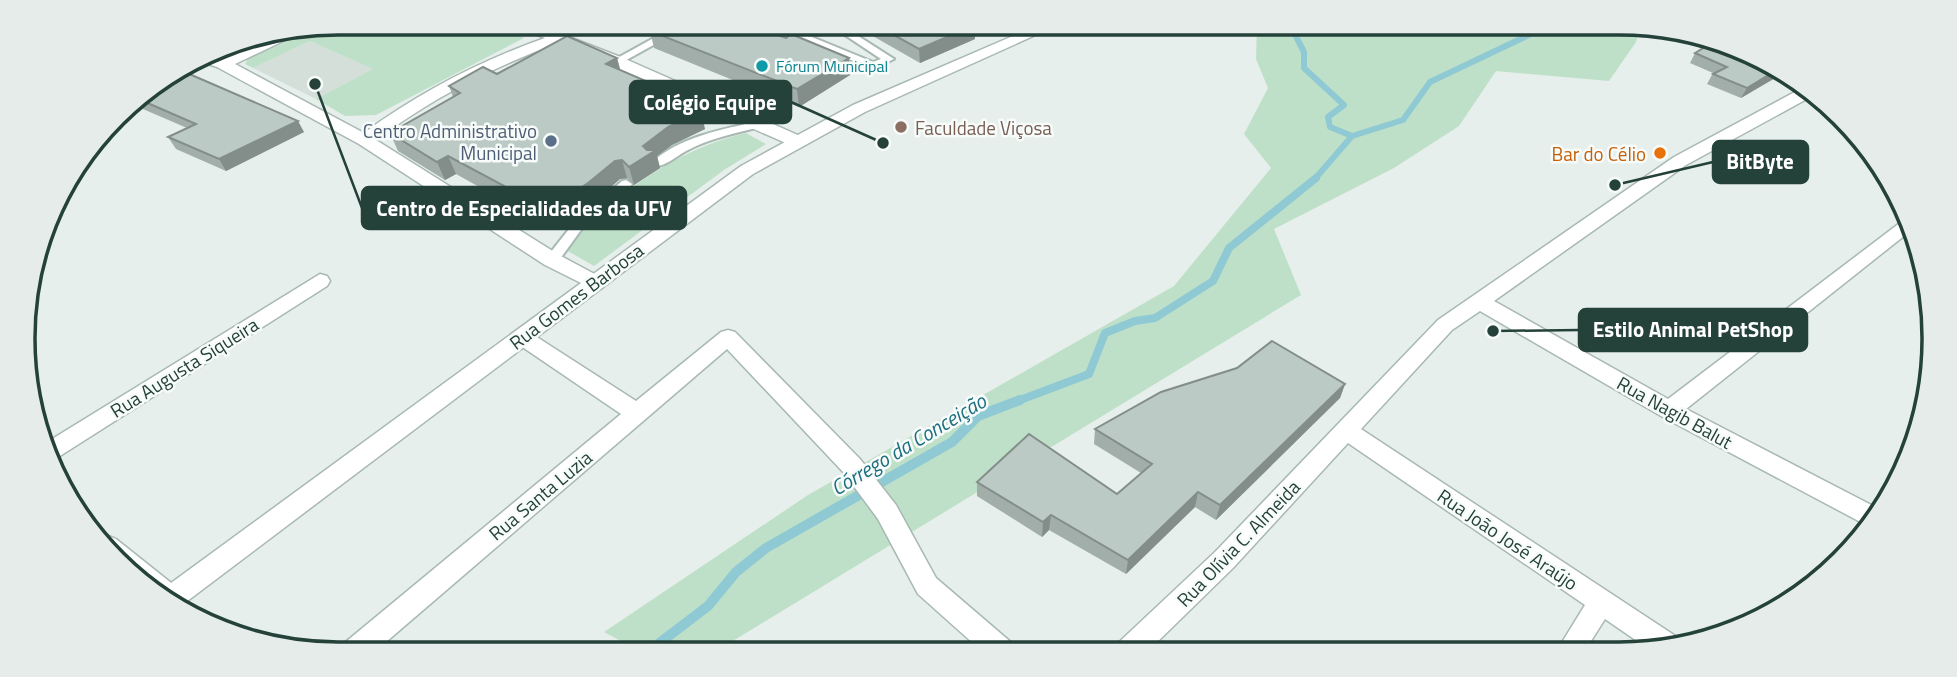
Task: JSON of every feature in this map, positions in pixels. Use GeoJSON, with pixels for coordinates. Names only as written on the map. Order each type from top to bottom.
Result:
{"type":"FeatureCollection","features":[{"type":"Feature","properties":{"kind":"street"},"geometry":{"type":"LineString","coordinates":[[551,35],[617,61],[794,141]]}},
{"type":"Feature","properties":{"kind":"street","name":"Rua Gomes Barbosa"},"geometry":{"type":"LineString","coordinates":[[176,594],[736,178],[794,141],[978,53],[1024,35]]}},
{"type":"Feature","properties":{"kind":"street"},"geometry":{"type":"LineString","coordinates":[[365,140],[404,109],[457,78],[516,52],[559,38]]}},
{"type":"Feature","properties":{"kind":"street"},"geometry":{"type":"LineString","coordinates":[[223,64],[266,44]]}},
{"type":"Feature","properties":{"kind":"street"},"geometry":{"type":"LineString","coordinates":[[215,61],[365,140],[552,260],[594,282]]}},
{"type":"Feature","properties":{"kind":"street","name":"Rua Olívia C. Almeida"},"geometry":{"type":"LineString","coordinates":[[1138,642],[1224,560],[1445,326],[1680,161],[1800,96]]}},
{"type":"Feature","properties":{"kind":"street"},"geometry":{"type":"LineString","coordinates":[[1669,411],[1901,228]]}},
{"type":"Feature","properties":{"kind":"street","name":"Rua Augusta Siqueira"},"geometry":{"type":"LineString","coordinates":[[56,448],[320,281]]}},
{"type":"Feature","properties":{"kind":"street","name":"Rua Nagib Balut"},"geometry":{"type":"LineString","coordinates":[[1479,301],[1669,411],[1865,514]]}},
{"type":"Feature","properties":{"kind":"street"},"geometry":{"type":"LineString","coordinates":[[522,337],[637,413]]}},
{"type":"Feature","properties":{"kind":"street","name":"Rua Santa Luzia"},"geometry":{"type":"LineString","coordinates":[[366,642],[727,337],[852,466],[887,512],[927,586],[991,642]]}},
{"type":"Feature","properties":{"kind":"street","name":"Rua João José Araújo"},"geometry":{"type":"LineString","coordinates":[[1346,430],[1656,639]]}},
{"type":"Feature","properties":{"kind":"street"},"geometry":{"type":"LineString","coordinates":[[1576,642],[1602,602]]}},
{"type":"Feature","properties":{"kind":"lane"},"geometry":{"type":"LineString","coordinates":[[617,61],[666,35]]}},
{"type":"Feature","properties":{"kind":"lane"},"geometry":{"type":"LineString","coordinates":[[798,35],[873,66],[889,59],[852,35]]}},
{"type":"Feature","properties":{"kind":"lane"},"geometry":{"type":"LineString","coordinates":[[656,164],[686,144],[710,135],[760,124]]}},
{"type":"Feature","properties":{"kind":"lane"},"geometry":{"type":"LineString","coordinates":[[552,260],[577,227],[626,184]]}},
{"type":"Feature","properties":{"kind":"shaded area"},"geometry":{"type":"Polygon","coordinates":[[[310,41],[374,69],[316,99],[253,68],[310,41]]]}},
{"type":"Feature","properties":{"kind":"green space"},"geometry":{"type":"Polygon","coordinates":[[[516,35],[524,38],[376,115],[345,116],[316,99],[373,69],[310,41],[253,68],[245,64],[248,59],[293,39],[319,36],[516,35]]]}},
{"type":"Feature","properties":{"kind":"green space"},"geometry":{"type":"Polygon","coordinates":[[[1257,35],[1638,36],[1609,81],[1496,71],[1459,126],[1394,168],[1274,229],[1301,295],[731,642],[623,642],[604,632],[808,495],[1174,286],[1271,168],[1244,134],[1268,88],[1256,59],[1257,35]]]}},
{"type":"Feature","properties":{"kind":"green space"},"geometry":{"type":"Polygon","coordinates":[[[746,133],[766,144],[724,170],[594,266],[566,250],[604,210],[647,177],[695,151],[746,133]]]}},
{"type":"Feature","properties":{"kind":"building"},"geometry":{"type":"Polygon","coordinates":[[[660,35],[777,35],[786,38],[793,35],[849,58],[797,89],[660,35]]]}},
{"type":"Feature","properties":{"kind":"building"},"geometry":{"type":"Polygon","coordinates":[[[894,35],[952,35],[919,49],[894,35]]]}},
{"type":"Feature","properties":{"kind":"building","name":"Centro Administrativo Municipal"},"geometry":{"type":"Polygon","coordinates":[[[567,36],[617,58],[606,64],[676,94],[671,98],[701,111],[668,127],[643,146],[647,150],[656,150],[629,167],[622,160],[615,161],[558,203],[532,190],[523,196],[448,156],[437,162],[390,133],[460,93],[449,86],[483,67],[497,74],[567,36]]]}},
{"type":"Feature","properties":{"kind":"building"},"geometry":{"type":"Polygon","coordinates":[[[1704,47],[1735,58],[1768,75],[1747,88],[1713,74],[1727,67],[1695,53],[1704,47]]]}},
{"type":"Feature","properties":{"kind":"building"},"geometry":{"type":"Polygon","coordinates":[[[190,74],[298,121],[219,159],[168,137],[196,124],[147,103],[190,74]]]}},
{"type":"Feature","properties":{"kind":"building"},"geometry":{"type":"Polygon","coordinates":[[[1272,341],[1345,384],[1220,505],[1198,492],[1128,560],[1051,515],[1043,522],[977,482],[1029,434],[1117,494],[1152,464],[1095,429],[1161,392],[1237,368],[1272,341]]]}},
{"type":"Feature","properties":{"kind":"waterway"},"geometry":{"type":"LineString","coordinates":[[1295,35],[1304,52],[1304,68],[1344,105],[1328,117],[1330,127],[1352,136]]}},
{"type":"Feature","properties":{"kind":"waterway","name":"Córrego da Conceição"},"geometry":{"type":"LineString","coordinates":[[1352,136],[1403,120],[1430,82],[1529,35]]}},
{"type":"Feature","properties":{"kind":"waterway","name":"Córrego da Conceição"},"geometry":{"type":"LineString","coordinates":[[1315,179],[1352,136]]}},
{"type":"Feature","properties":{"kind":"waterway","name":"Córrego da Conceição"},"geometry":{"type":"LineString","coordinates":[[1015,402],[1089,374],[1105,333],[1135,321],[1155,318],[1213,281],[1229,248],[1315,179]]}},
{"type":"Feature","properties":{"kind":"waterway","name":"Córrego da Conceição"},"geometry":{"type":"LineString","coordinates":[[661,642],[708,606],[736,572],[766,548],[952,442],[978,416],[1020,400]]}},
{"type":"Feature","properties":{"kind":"place","name":"Fórum Municipal"},"geometry":{"type":"Point","coordinates":[762,66]}},
{"type":"Feature","properties":{"kind":"place","name":"Centro de Especialidades da UFV"},"geometry":{"type":"Point","coordinates":[315,84]}},
{"type":"Feature","properties":{"kind":"place","name":"Faculdade Viçosa"},"geometry":{"type":"Point","coordinates":[901,127]}},
{"type":"Feature","properties":{"kind":"place","name":"Centro Administrativo Municipal"},"geometry":{"type":"Point","coordinates":[551,141]}},
{"type":"Feature","properties":{"kind":"place","name":"Colégio Equipe"},"geometry":{"type":"Point","coordinates":[883,143]}},
{"type":"Feature","properties":{"kind":"place","name":"Bar do Célio"},"geometry":{"type":"Point","coordinates":[1660,153]}},
{"type":"Feature","properties":{"kind":"place","name":"BitByte"},"geometry":{"type":"Point","coordinates":[1615,185]}},
{"type":"Feature","properties":{"kind":"place","name":"Estilo Animal PetShop"},"geometry":{"type":"Point","coordinates":[1493,331]}}]}
